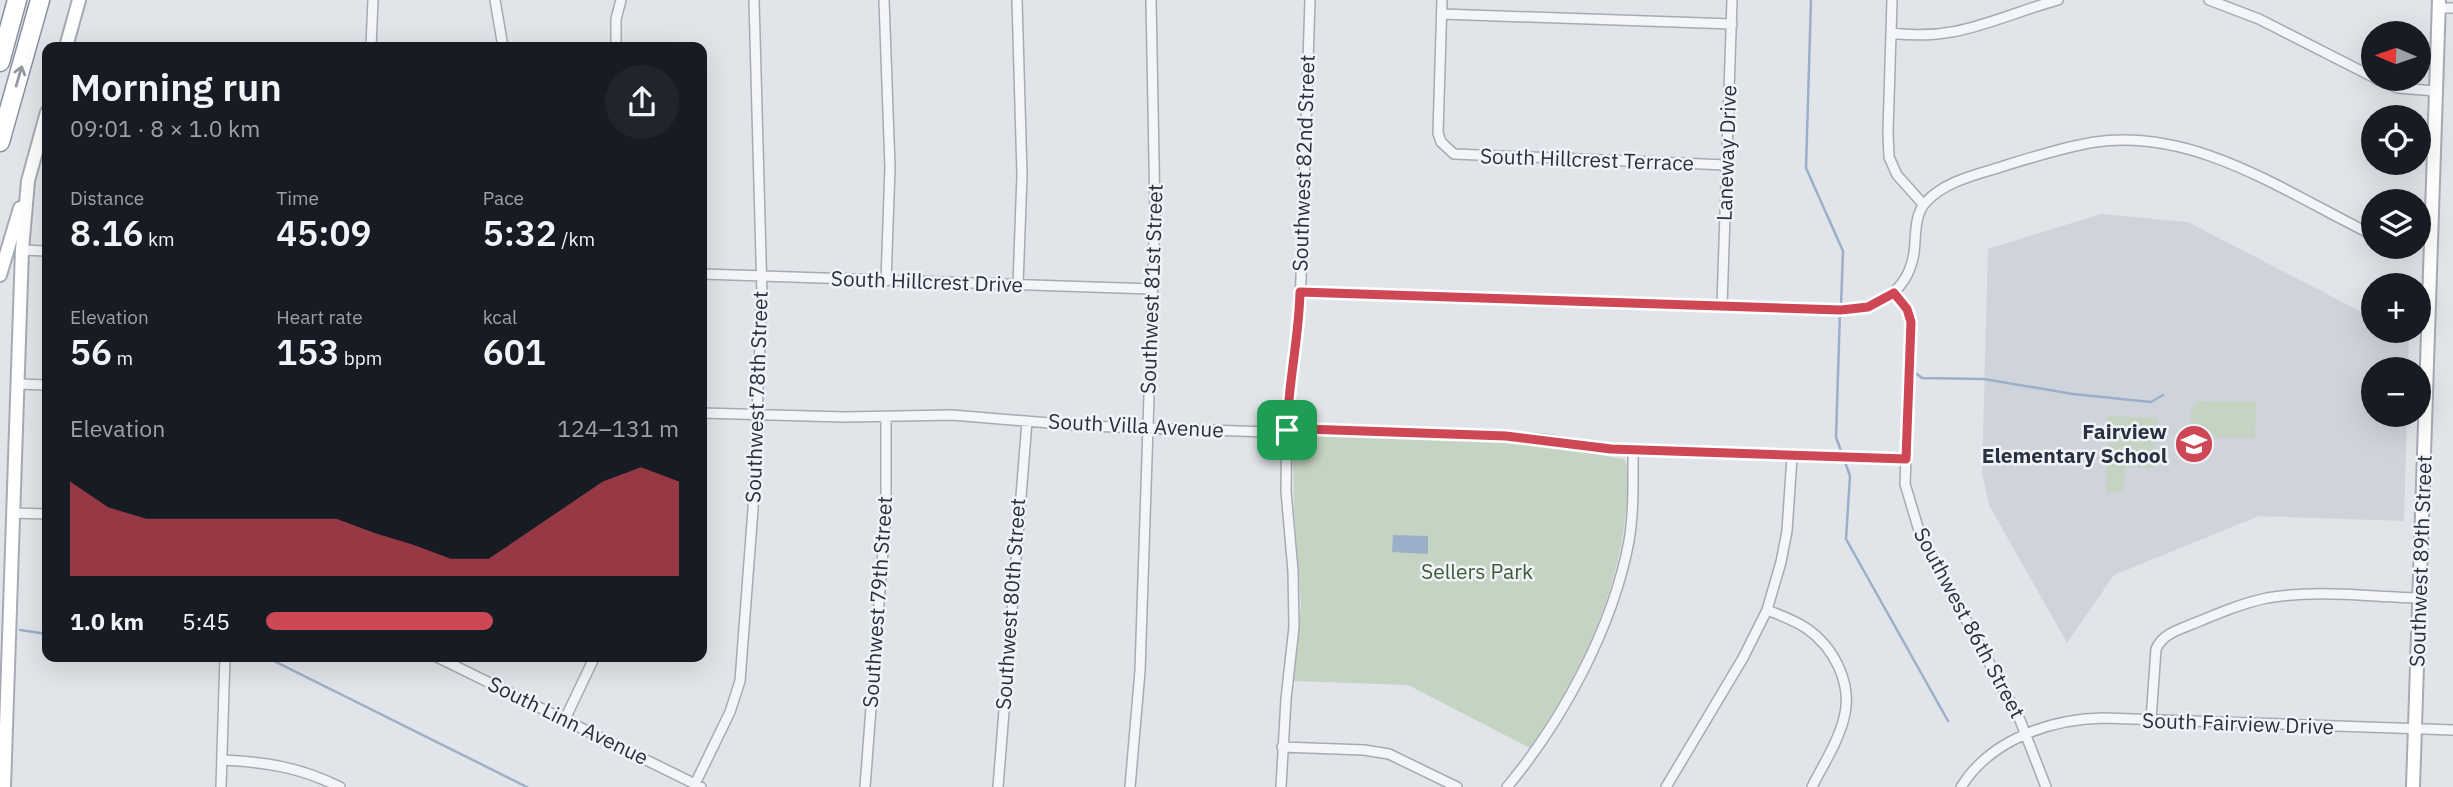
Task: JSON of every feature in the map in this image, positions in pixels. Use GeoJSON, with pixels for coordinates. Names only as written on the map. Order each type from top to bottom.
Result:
{"type":"FeatureCollection","features":[{"type":"Feature","properties":{"kind":"highway"},"geometry":{"type":"LineString","coordinates":[[0,62],[17,0]]}},
{"type":"Feature","properties":{"kind":"highway"},"geometry":{"type":"LineString","coordinates":[[0,142],[40,0]]}},
{"type":"Feature","properties":{"kind":"main road"},"geometry":{"type":"LineString","coordinates":[[67,42],[79,0]]}},
{"type":"Feature","properties":{"kind":"main road","name":"Southwest 89th Street"},"geometry":{"type":"LineString","coordinates":[[2429,189],[2436,91],[2438,4]]}},
{"type":"Feature","properties":{"kind":"main road"},"geometry":{"type":"LineString","coordinates":[[0,275],[42,129]]}},
{"type":"Feature","properties":{"kind":"main road"},"geometry":{"type":"LineString","coordinates":[[4,787],[22,250],[27,181]]}},
{"type":"Feature","properties":{"kind":"main road","name":"Southwest 89th Street"},"geometry":{"type":"LineString","coordinates":[[2413,787],[2420,598],[2425,259]]}},
{"type":"Feature","properties":{"kind":"street"},"geometry":{"type":"LineString","coordinates":[[371,42],[373,0]]}},
{"type":"Feature","properties":{"kind":"street"},"geometry":{"type":"LineString","coordinates":[[495,0],[502,42]]}},
{"type":"Feature","properties":{"kind":"street"},"geometry":{"type":"LineString","coordinates":[[617,42],[616,19],[621,0]]}},
{"type":"Feature","properties":{"kind":"street","name":"Southwest 78th Street"},"geometry":{"type":"LineString","coordinates":[[698,786],[730,712],[740,681],[753,509],[762,275],[754,0]]}},
{"type":"Feature","properties":{"kind":"street"},"geometry":{"type":"LineString","coordinates":[[884,0],[890,167],[886,281]]}},
{"type":"Feature","properties":{"kind":"street"},"geometry":{"type":"LineString","coordinates":[[1017,0],[1022,175],[1018,285]]}},
{"type":"Feature","properties":{"kind":"street","name":"Southwest 81st Street"},"geometry":{"type":"LineString","coordinates":[[1130,787],[1140,671],[1152,289],[1155,167],[1152,0]]}},
{"type":"Feature","properties":{"kind":"street","name":"Southwest 82nd Street"},"geometry":{"type":"LineString","coordinates":[[1281,787],[1282,747],[1294,627],[1293,571],[1286,491],[1288,396],[1300,292],[1310,0]]}},
{"type":"Feature","properties":{"kind":"street"},"geometry":{"type":"LineString","coordinates":[[1442,0],[1442,14],[1732,24]]}},
{"type":"Feature","properties":{"kind":"street","name":"Laneway Drive"},"geometry":{"type":"LineString","coordinates":[[1722,306],[1732,0]]}},
{"type":"Feature","properties":{"kind":"street"},"geometry":{"type":"LineString","coordinates":[[1892,0],[1889,157],[1897,175],[1923,204]]}},
{"type":"Feature","properties":{"kind":"street"},"geometry":{"type":"LineString","coordinates":[[1891,33],[1932,36],[1964,31],[2059,0]]}},
{"type":"Feature","properties":{"kind":"street"},"geometry":{"type":"LineString","coordinates":[[2209,0],[2259,19],[2361,71]]}},
{"type":"Feature","properties":{"kind":"street"},"geometry":{"type":"LineString","coordinates":[[2438,4],[2453,8]]}},
{"type":"Feature","properties":{"kind":"street","name":"South Hillcrest Terrace"},"geometry":{"type":"LineString","coordinates":[[1442,14],[1438,128],[1441,142],[1448,150],[1463,155],[1727,165]]}},
{"type":"Feature","properties":{"kind":"street"},"geometry":{"type":"LineString","coordinates":[[2431,91],[2436,91]]}},
{"type":"Feature","properties":{"kind":"street"},"geometry":{"type":"LineString","coordinates":[[1300,292],[1857,309],[1877,303],[1894,293],[1912,260],[1923,204],[1936,193],[1966,178],[2051,151],[2097,142],[2141,142],[2222,159],[2361,229]]}},
{"type":"Feature","properties":{"kind":"street"},"geometry":{"type":"LineString","coordinates":[[22,250],[42,251]]}},
{"type":"Feature","properties":{"kind":"street","name":"South Hillcrest Drive"},"geometry":{"type":"LineString","coordinates":[[707,274],[1152,289]]}},
{"type":"Feature","properties":{"kind":"street","name":"Southwest 86th Street"},"geometry":{"type":"LineString","coordinates":[[1894,293],[1907,309],[1911,322],[1905,484],[1920,534],[1998,677],[2026,735],[2046,787]]}},
{"type":"Feature","properties":{"kind":"street"},"geometry":{"type":"LineString","coordinates":[[18,384],[42,385]]}},
{"type":"Feature","properties":{"kind":"street","name":"South Villa Avenue"},"geometry":{"type":"LineString","coordinates":[[707,413],[886,417],[952,415],[1148,428],[1305,429],[1487,435],[1633,450],[1906,459]]}},
{"type":"Feature","properties":{"kind":"street","name":"Southwest 79th Street"},"geometry":{"type":"LineString","coordinates":[[865,787],[886,511],[886,417]]}},
{"type":"Feature","properties":{"kind":"street","name":"Southwest 80th Street"},"geometry":{"type":"LineString","coordinates":[[998,787],[1027,421]]}},
{"type":"Feature","properties":{"kind":"street"},"geometry":{"type":"LineString","coordinates":[[1507,787],[1550,729],[1607,620],[1629,541],[1633,450]]}},
{"type":"Feature","properties":{"kind":"street"},"geometry":{"type":"LineString","coordinates":[[1666,787],[1743,658],[1766,610],[1781,562],[1787,531],[1792,457]]}},
{"type":"Feature","properties":{"kind":"street"},"geometry":{"type":"LineString","coordinates":[[13,513],[42,514]]}},
{"type":"Feature","properties":{"kind":"street"},"geometry":{"type":"LineString","coordinates":[[2151,720],[2156,649],[2159,642],[2171,633],[2267,598],[2312,595],[2420,598]]}},
{"type":"Feature","properties":{"kind":"street"},"geometry":{"type":"LineString","coordinates":[[1766,610],[1796,622],[1818,638],[1831,653],[1843,680],[1846,706],[1843,721],[1812,787]]}},
{"type":"Feature","properties":{"kind":"street"},"geometry":{"type":"LineString","coordinates":[[221,787],[225,662]]}},
{"type":"Feature","properties":{"kind":"street","name":"South Linn Avenue"},"geometry":{"type":"LineString","coordinates":[[447,662],[698,786]]}},
{"type":"Feature","properties":{"kind":"street"},"geometry":{"type":"LineString","coordinates":[[565,719],[592,662]]}},
{"type":"Feature","properties":{"kind":"street","name":"South Fairview Drive"},"geometry":{"type":"LineString","coordinates":[[1961,787],[1975,768],[1997,749],[2042,727],[2075,719],[2453,730]]}},
{"type":"Feature","properties":{"kind":"street"},"geometry":{"type":"LineString","coordinates":[[1282,747],[1364,750],[1389,754],[1457,787]]}},
{"type":"Feature","properties":{"kind":"street"},"geometry":{"type":"LineString","coordinates":[[222,760],[282,765],[340,787]]}},
{"type":"Feature","properties":{"kind":"shaded area","name":"Fairview Elementary School"},"geometry":{"type":"Polygon","coordinates":[[[2101,214],[2188,222],[2361,312],[2361,343],[2409,343],[2408,357],[2361,357],[2361,427],[2407,427],[2404,521],[2259,516],[2114,575],[2067,643],[1989,505],[1982,473],[1988,249],[2101,214]]]}},
{"type":"Feature","properties":{"kind":"green space"},"geometry":{"type":"Polygon","coordinates":[[[2198,401],[2256,402],[2255,438],[2190,437],[2191,411],[2198,401]]]}},
{"type":"Feature","properties":{"kind":"green space"},"geometry":{"type":"Polygon","coordinates":[[[2108,416],[2157,418],[2155,468],[2125,467],[2124,493],[2106,492],[2108,416]]]}},
{"type":"Feature","properties":{"kind":"green space","name":"Sellers Park"},"geometry":{"type":"Polygon","coordinates":[[[1307,434],[1493,440],[1624,459],[1628,477],[1624,529],[1608,596],[1582,659],[1549,720],[1530,748],[1408,685],[1294,681],[1301,605],[1294,510],[1293,444],[1298,436],[1307,434]]]}},
{"type":"Feature","properties":{"kind":"water"},"geometry":{"type":"Polygon","coordinates":[[[1393,535],[1428,536],[1428,554],[1392,552],[1393,535]]]}},
{"type":"Feature","properties":{"kind":"waterway"},"geometry":{"type":"LineString","coordinates":[[1811,0],[1806,168],[1843,251],[1841,306]]}},
{"type":"Feature","properties":{"kind":"waterway"},"geometry":{"type":"LineString","coordinates":[[1840,312],[1836,437],[1850,476],[1846,539],[1948,721]]}},
{"type":"Feature","properties":{"kind":"waterway"},"geometry":{"type":"LineString","coordinates":[[1913,371],[1922,378],[1984,379],[2073,394],[2151,402],[2163,395]]}},
{"type":"Feature","properties":{"kind":"waterway"},"geometry":{"type":"LineString","coordinates":[[20,630],[42,633]]}},
{"type":"Feature","properties":{"kind":"waterway"},"geometry":{"type":"LineString","coordinates":[[276,662],[527,787]]}},
{"type":"Feature","properties":{"kind":"place","name":"Fairview Elementary School"},"geometry":{"type":"Point","coordinates":[2194,444]}},
{"type":"Feature","properties":{"kind":"route"},"geometry":{"type":"LineString","coordinates":[[1300,292],[1841,310],[1868,307],[1894,293],[1910,317],[1906,459],[1611,449],[1542,439],[1487,435],[1287,430],[1288,396],[1300,292]]}}]}
